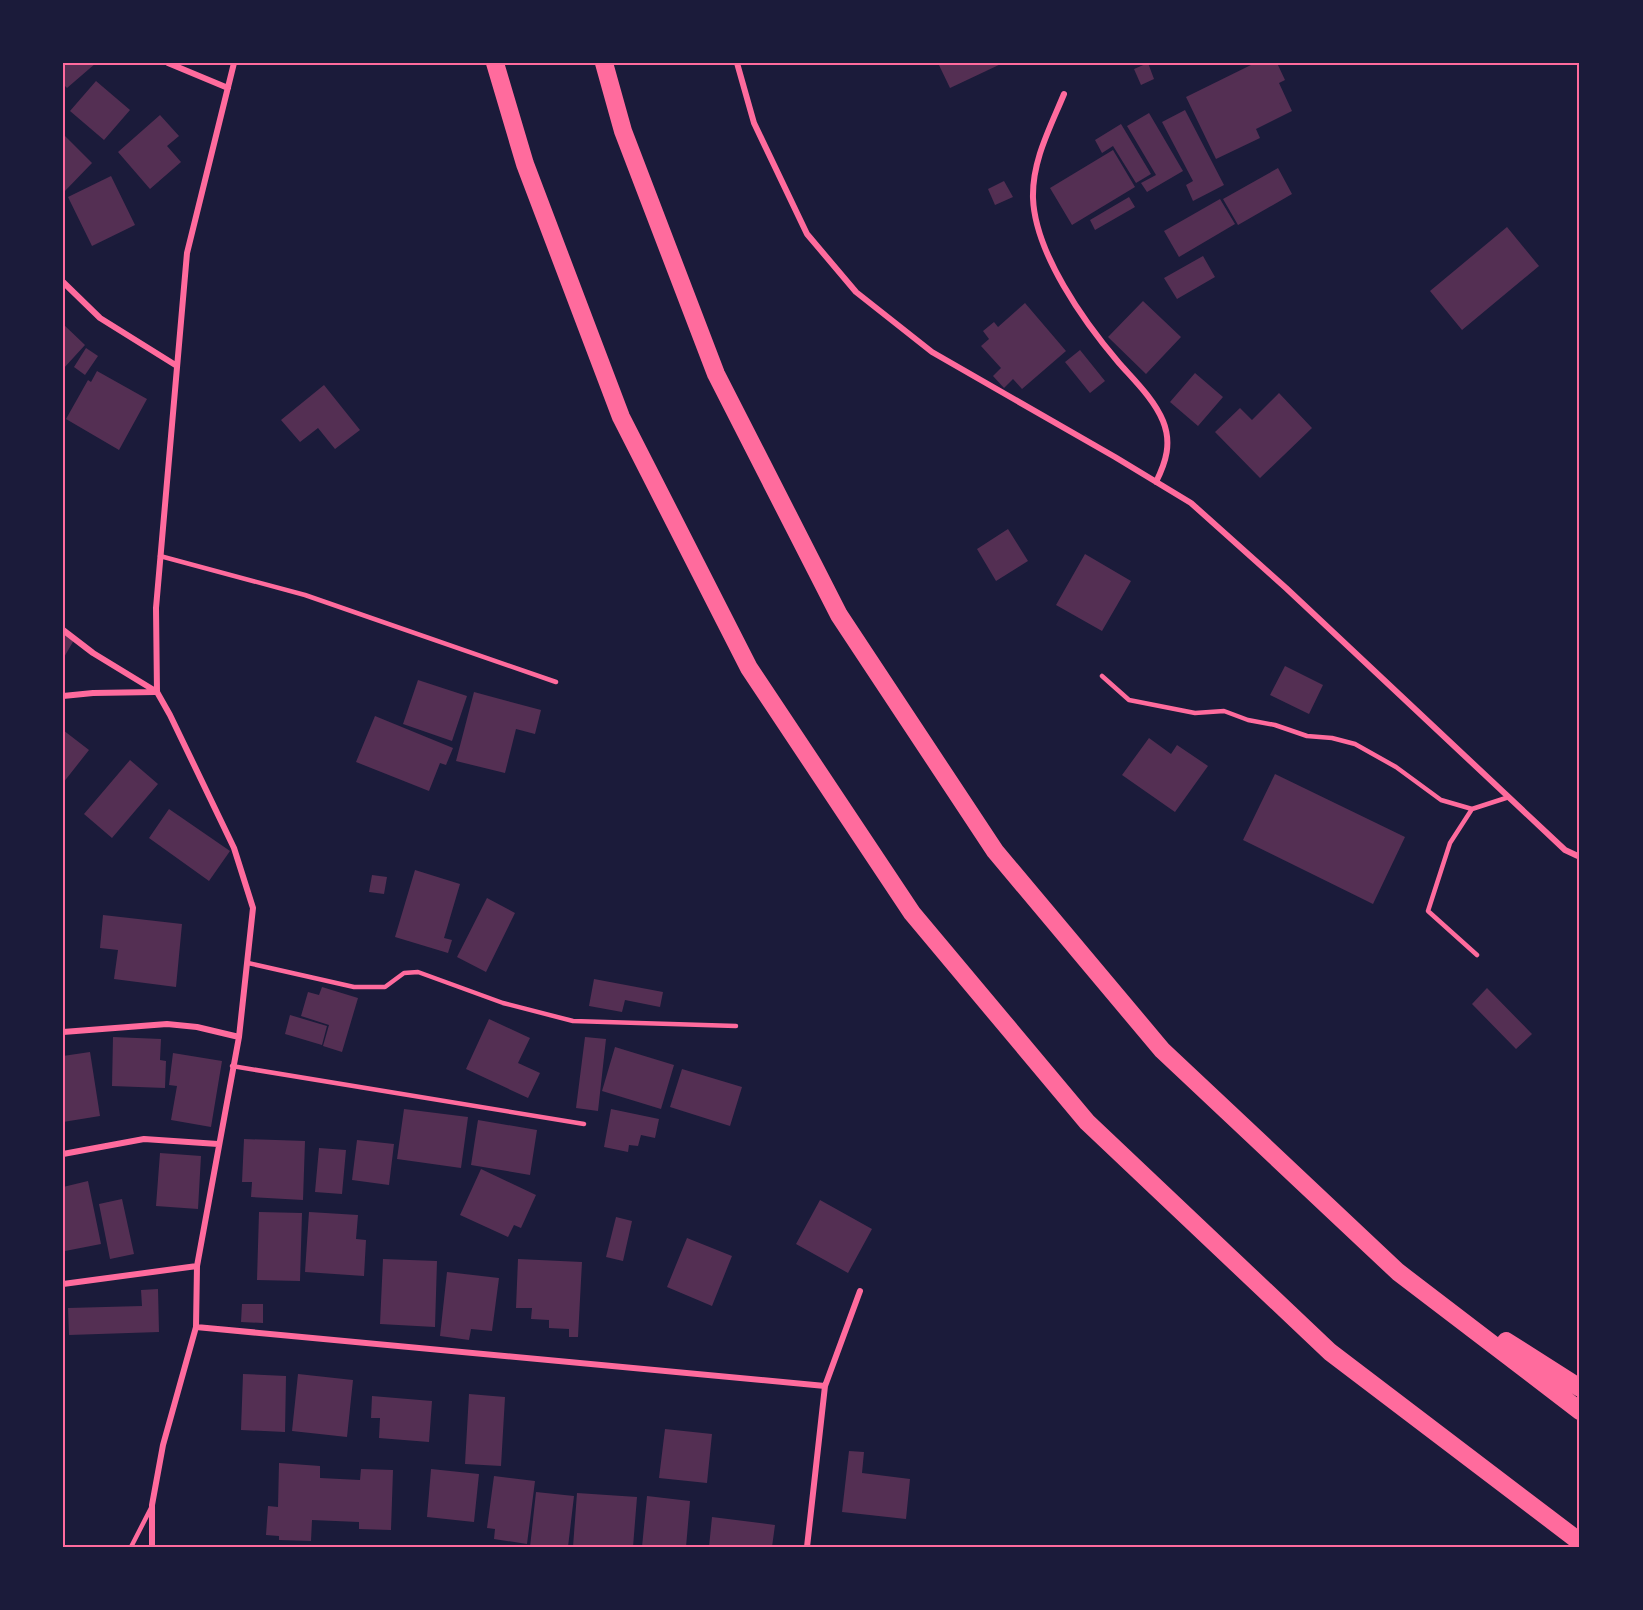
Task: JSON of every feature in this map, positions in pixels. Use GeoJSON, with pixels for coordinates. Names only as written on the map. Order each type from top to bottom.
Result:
{"type":"FeatureCollection","features":[{"type":"Feature","properties":{"kind":"highway"},"geometry":{"type":"LineString","coordinates":[[495,63],[525,164],[621,417],[749,668],[912,913],[1087,1122],[1330,1352],[1580,1542]]}},
{"type":"Feature","properties":{"kind":"highway"},"geometry":{"type":"LineString","coordinates":[[604,63],[623,131],[716,374],[834,605],[995,851],[1162,1050],[1398,1272],[1580,1410]]}},
{"type":"Feature","properties":{"kind":"highway"},"geometry":{"type":"LineString","coordinates":[[1398,1272],[1580,1388]]}},
{"type":"Feature","properties":{"kind":"street"},"geometry":{"type":"LineString","coordinates":[[168,63],[228,88]]}},
{"type":"Feature","properties":{"kind":"street"},"geometry":{"type":"LineString","coordinates":[[152,1547],[152,1505],[163,1445],[196,1327],[197,1266],[238,1037],[253,908],[234,848],[157,692],[156,608],[187,253],[234,63]]}},
{"type":"Feature","properties":{"kind":"street"},"geometry":{"type":"LineString","coordinates":[[738,63],[754,123],[807,234],[856,292],[932,352],[1191,503],[1286,588],[1565,850],[1580,857]]}},
{"type":"Feature","properties":{"kind":"street"},"geometry":{"type":"LineString","coordinates":[[1064,94],[1038,159],[1034,179],[1033,199],[1039,234],[1078,307],[1107,349],[1155,406],[1163,421],[1168,451],[1156,482]]}},
{"type":"Feature","properties":{"kind":"street"},"geometry":{"type":"LineString","coordinates":[[63,282],[100,318],[177,366]]}},
{"type":"Feature","properties":{"kind":"street"},"geometry":{"type":"LineString","coordinates":[[63,630],[93,653],[157,692]]}},
{"type":"Feature","properties":{"kind":"street"},"geometry":{"type":"LineString","coordinates":[[63,696],[157,692]]}},
{"type":"Feature","properties":{"kind":"street"},"geometry":{"type":"LineString","coordinates":[[63,1032],[167,1024],[197,1027],[238,1037]]}},
{"type":"Feature","properties":{"kind":"street"},"geometry":{"type":"LineString","coordinates":[[63,1154],[144,1138],[218,1144]]}},
{"type":"Feature","properties":{"kind":"street"},"geometry":{"type":"LineString","coordinates":[[63,1284],[197,1266]]}},
{"type":"Feature","properties":{"kind":"street"},"geometry":{"type":"LineString","coordinates":[[807,1547],[825,1386],[861,1291]]}},
{"type":"Feature","properties":{"kind":"street"},"geometry":{"type":"LineString","coordinates":[[196,1327],[825,1386]]}},
{"type":"Feature","properties":{"kind":"lane"},"geometry":{"type":"LineString","coordinates":[[160,556],[305,595],[556,682]]}},
{"type":"Feature","properties":{"kind":"lane"},"geometry":{"type":"LineString","coordinates":[[1102,676],[1129,700],[1195,713],[1224,711],[1307,736],[1332,738],[1355,744],[1396,766],[1441,801],[1472,808],[1509,797]]}},
{"type":"Feature","properties":{"kind":"lane"},"geometry":{"type":"LineString","coordinates":[[1472,808],[1450,843],[1428,911],[1476,955]]}},
{"type":"Feature","properties":{"kind":"lane"},"geometry":{"type":"LineString","coordinates":[[248,963],[354,987],[385,987],[404,973],[418,972],[502,1003],[573,1021],[736,1026]]}},
{"type":"Feature","properties":{"kind":"lane"},"geometry":{"type":"LineString","coordinates":[[232,1066],[585,1124]]}},
{"type":"Feature","properties":{"kind":"lane"},"geometry":{"type":"LineString","coordinates":[[131,1547],[152,1505]]}},
{"type":"Feature","properties":{"kind":"building"},"geometry":{"type":"Polygon","coordinates":[[[63,63],[96,63],[67,88],[63,84],[63,63]]]}},
{"type":"Feature","properties":{"kind":"building"},"geometry":{"type":"Polygon","coordinates":[[[938,63],[1003,63],[950,88],[938,63]]]}},
{"type":"Feature","properties":{"kind":"building"},"geometry":{"type":"Polygon","coordinates":[[[1148,63],[1154,79],[1141,85],[1134,69],[1148,63]]]}},
{"type":"Feature","properties":{"kind":"building"},"geometry":{"type":"Polygon","coordinates":[[[1255,63],[1277,63],[1285,80],[1279,83],[1292,111],[1256,129],[1260,138],[1216,159],[1186,97],[1255,63]]]}},
{"type":"Feature","properties":{"kind":"building"},"geometry":{"type":"Polygon","coordinates":[[[96,81],[130,110],[104,140],[70,111],[96,81]]]}},
{"type":"Feature","properties":{"kind":"building"},"geometry":{"type":"Polygon","coordinates":[[[1185,110],[1224,185],[1193,201],[1186,185],[1193,181],[1162,122],[1185,110]]]}},
{"type":"Feature","properties":{"kind":"building"},"geometry":{"type":"Polygon","coordinates":[[[1149,113],[1183,171],[1147,192],[1141,183],[1156,175],[1127,126],[1149,113]]]}},
{"type":"Feature","properties":{"kind":"building"},"geometry":{"type":"Polygon","coordinates":[[[160,115],[179,136],[167,146],[181,162],[150,189],[118,152],[160,115]]]}},
{"type":"Feature","properties":{"kind":"building"},"geometry":{"type":"Polygon","coordinates":[[[1121,124],[1151,174],[1136,183],[1113,146],[1102,153],[1095,140],[1121,124]]]}},
{"type":"Feature","properties":{"kind":"building"},"geometry":{"type":"Polygon","coordinates":[[[63,134],[92,163],[63,193],[63,134]]]}},
{"type":"Feature","properties":{"kind":"building"},"geometry":{"type":"Polygon","coordinates":[[[1113,150],[1135,187],[1072,225],[1050,188],[1113,150]]]}},
{"type":"Feature","properties":{"kind":"building"},"geometry":{"type":"Polygon","coordinates":[[[1278,168],[1292,194],[1238,225],[1223,199],[1278,168]]]}},
{"type":"Feature","properties":{"kind":"building"},"geometry":{"type":"Polygon","coordinates":[[[111,176],[135,225],[92,246],[68,197],[111,176]]]}},
{"type":"Feature","properties":{"kind":"building"},"geometry":{"type":"Polygon","coordinates":[[[1004,181],[1013,197],[995,205],[988,189],[1004,181]]]}},
{"type":"Feature","properties":{"kind":"building"},"geometry":{"type":"Polygon","coordinates":[[[1129,197],[1135,207],[1095,230],[1090,220],[1129,197]]]}},
{"type":"Feature","properties":{"kind":"building"},"geometry":{"type":"Polygon","coordinates":[[[1220,199],[1235,224],[1179,257],[1164,231],[1220,199]]]}},
{"type":"Feature","properties":{"kind":"building"},"geometry":{"type":"Polygon","coordinates":[[[1507,227],[1539,266],[1462,330],[1430,291],[1507,227]]]}},
{"type":"Feature","properties":{"kind":"building"},"geometry":{"type":"Polygon","coordinates":[[[1203,256],[1215,277],[1177,299],[1164,278],[1203,256]]]}},
{"type":"Feature","properties":{"kind":"building"},"geometry":{"type":"Polygon","coordinates":[[[1143,301],[1181,337],[1146,374],[1108,337],[1143,301]]]}},
{"type":"Feature","properties":{"kind":"building"},"geometry":{"type":"Polygon","coordinates":[[[1025,303],[1066,351],[1022,389],[1013,379],[1004,388],[993,376],[1001,368],[981,346],[989,339],[983,331],[994,322],[998,327],[1025,303]]]}},
{"type":"Feature","properties":{"kind":"building"},"geometry":{"type":"Polygon","coordinates":[[[63,324],[85,345],[63,369],[63,324]]]}},
{"type":"Feature","properties":{"kind":"building"},"geometry":{"type":"Polygon","coordinates":[[[86,348],[98,356],[85,375],[74,367],[86,348]]]}},
{"type":"Feature","properties":{"kind":"building"},"geometry":{"type":"Polygon","coordinates":[[[1080,350],[1105,381],[1090,393],[1065,362],[1080,350]]]}},
{"type":"Feature","properties":{"kind":"building"},"geometry":{"type":"Polygon","coordinates":[[[97,371],[147,399],[119,450],[66,419],[88,380],[91,382],[97,371]]]}},
{"type":"Feature","properties":{"kind":"building"},"geometry":{"type":"Polygon","coordinates":[[[1195,373],[1223,397],[1198,426],[1170,402],[1195,373]]]}},
{"type":"Feature","properties":{"kind":"building"},"geometry":{"type":"Polygon","coordinates":[[[324,385],[360,430],[335,449],[318,428],[300,442],[281,420],[324,385]]]}},
{"type":"Feature","properties":{"kind":"building"},"geometry":{"type":"Polygon","coordinates":[[[1279,393],[1312,428],[1260,478],[1215,432],[1240,408],[1252,420],[1279,393]]]}},
{"type":"Feature","properties":{"kind":"building"},"geometry":{"type":"Polygon","coordinates":[[[1008,529],[1028,561],[996,581],[977,549],[1008,529]]]}},
{"type":"Feature","properties":{"kind":"building"},"geometry":{"type":"Polygon","coordinates":[[[1085,554],[1131,581],[1102,631],[1056,605],[1085,554]]]}},
{"type":"Feature","properties":{"kind":"building"},"geometry":{"type":"Polygon","coordinates":[[[63,633],[74,640],[63,659],[63,633]]]}},
{"type":"Feature","properties":{"kind":"building"},"geometry":{"type":"Polygon","coordinates":[[[1285,666],[1323,685],[1309,714],[1270,695],[1285,666]]]}},
{"type":"Feature","properties":{"kind":"building"},"geometry":{"type":"Polygon","coordinates":[[[418,680],[467,696],[452,741],[403,724],[418,680]]]}},
{"type":"Feature","properties":{"kind":"building"},"geometry":{"type":"Polygon","coordinates":[[[474,692],[541,710],[535,734],[516,729],[505,773],[456,761],[474,692]]]}},
{"type":"Feature","properties":{"kind":"building"},"geometry":{"type":"Polygon","coordinates":[[[375,716],[453,748],[446,765],[440,763],[429,791],[356,762],[375,716]]]}},
{"type":"Feature","properties":{"kind":"building"},"geometry":{"type":"Polygon","coordinates":[[[63,730],[89,750],[63,783],[63,730]]]}},
{"type":"Feature","properties":{"kind":"building"},"geometry":{"type":"Polygon","coordinates":[[[1149,738],[1171,754],[1177,745],[1208,766],[1175,812],[1122,775],[1149,738]]]}},
{"type":"Feature","properties":{"kind":"building"},"geometry":{"type":"Polygon","coordinates":[[[130,760],[158,784],[112,838],[84,814],[130,760]]]}},
{"type":"Feature","properties":{"kind":"building"},"geometry":{"type":"Polygon","coordinates":[[[1275,774],[1405,837],[1373,904],[1243,840],[1275,774]]]}},
{"type":"Feature","properties":{"kind":"building"},"geometry":{"type":"Polygon","coordinates":[[[169,809],[230,851],[209,881],[149,838],[169,809]]]}},
{"type":"Feature","properties":{"kind":"building"},"geometry":{"type":"Polygon","coordinates":[[[415,870],[460,884],[444,938],[452,940],[448,953],[395,937],[415,870]]]}},
{"type":"Feature","properties":{"kind":"building"},"geometry":{"type":"Polygon","coordinates":[[[372,875],[387,877],[384,894],[369,892],[372,875]]]}},
{"type":"Feature","properties":{"kind":"building"},"geometry":{"type":"Polygon","coordinates":[[[487,898],[515,913],[486,972],[457,957],[487,898]]]}},
{"type":"Feature","properties":{"kind":"building"},"geometry":{"type":"Polygon","coordinates":[[[103,915],[182,924],[176,987],[114,979],[118,950],[100,948],[103,915]]]}},
{"type":"Feature","properties":{"kind":"building"},"geometry":{"type":"Polygon","coordinates":[[[594,979],[663,992],[660,1007],[625,1000],[622,1012],[589,1006],[594,979]]]}},
{"type":"Feature","properties":{"kind":"building"},"geometry":{"type":"Polygon","coordinates":[[[322,987],[358,998],[342,1052],[323,1046],[329,1025],[301,1016],[308,992],[319,995],[322,987]]]}},
{"type":"Feature","properties":{"kind":"building"},"geometry":{"type":"Polygon","coordinates":[[[1487,988],[1532,1034],[1516,1049],[1472,1004],[1487,988]]]}},
{"type":"Feature","properties":{"kind":"building"},"geometry":{"type":"Polygon","coordinates":[[[290,1015],[327,1026],[322,1045],[285,1034],[290,1015]]]}},
{"type":"Feature","properties":{"kind":"building"},"geometry":{"type":"Polygon","coordinates":[[[489,1019],[530,1038],[518,1063],[540,1073],[528,1098],[466,1069],[489,1019]]]}},
{"type":"Feature","properties":{"kind":"building"},"geometry":{"type":"Polygon","coordinates":[[[113,1037],[161,1039],[160,1060],[166,1061],[165,1088],[112,1086],[113,1037]]]}},
{"type":"Feature","properties":{"kind":"building"},"geometry":{"type":"Polygon","coordinates":[[[585,1037],[606,1039],[598,1111],[576,1108],[585,1037]]]}},
{"type":"Feature","properties":{"kind":"building"},"geometry":{"type":"Polygon","coordinates":[[[615,1047],[674,1065],[661,1109],[602,1091],[615,1047]]]}},
{"type":"Feature","properties":{"kind":"building"},"geometry":{"type":"Polygon","coordinates":[[[90,1052],[100,1116],[63,1122],[63,1056],[90,1052]]]}},
{"type":"Feature","properties":{"kind":"building"},"geometry":{"type":"Polygon","coordinates":[[[173,1053],[222,1061],[211,1127],[171,1120],[177,1086],[169,1085],[173,1053]]]}},
{"type":"Feature","properties":{"kind":"building"},"geometry":{"type":"Polygon","coordinates":[[[682,1069],[742,1087],[730,1126],[670,1107],[682,1069]]]}},
{"type":"Feature","properties":{"kind":"building"},"geometry":{"type":"Polygon","coordinates":[[[404,1109],[468,1117],[461,1168],[397,1159],[404,1109]]]}},
{"type":"Feature","properties":{"kind":"building"},"geometry":{"type":"Polygon","coordinates":[[[611,1109],[659,1119],[655,1138],[641,1135],[638,1146],[629,1145],[628,1152],[604,1147],[611,1109]]]}},
{"type":"Feature","properties":{"kind":"building"},"geometry":{"type":"Polygon","coordinates":[[[478,1120],[537,1130],[530,1175],[471,1165],[478,1120]]]}},
{"type":"Feature","properties":{"kind":"building"},"geometry":{"type":"Polygon","coordinates":[[[244,1139],[305,1141],[303,1200],[251,1197],[252,1182],[242,1182],[244,1139]]]}},
{"type":"Feature","properties":{"kind":"building"},"geometry":{"type":"Polygon","coordinates":[[[357,1140],[394,1144],[389,1185],[352,1180],[357,1140]]]}},
{"type":"Feature","properties":{"kind":"building"},"geometry":{"type":"Polygon","coordinates":[[[319,1148],[346,1150],[342,1194],[315,1192],[319,1148]]]}},
{"type":"Feature","properties":{"kind":"building"},"geometry":{"type":"Polygon","coordinates":[[[160,1153],[201,1156],[198,1209],[156,1206],[160,1153]]]}},
{"type":"Feature","properties":{"kind":"building"},"geometry":{"type":"Polygon","coordinates":[[[481,1169],[536,1195],[521,1228],[514,1225],[508,1237],[460,1215],[481,1169]]]}},
{"type":"Feature","properties":{"kind":"building"},"geometry":{"type":"Polygon","coordinates":[[[88,1181],[101,1244],[65,1251],[63,1187],[88,1181]]]}},
{"type":"Feature","properties":{"kind":"building"},"geometry":{"type":"Polygon","coordinates":[[[122,1199],[134,1254],[110,1259],[99,1204],[122,1199]]]}},
{"type":"Feature","properties":{"kind":"building"},"geometry":{"type":"Polygon","coordinates":[[[820,1200],[872,1229],[848,1273],[796,1244],[820,1200]]]}},
{"type":"Feature","properties":{"kind":"building"},"geometry":{"type":"Polygon","coordinates":[[[259,1212],[302,1213],[300,1281],[257,1280],[259,1212]]]}},
{"type":"Feature","properties":{"kind":"building"},"geometry":{"type":"Polygon","coordinates":[[[309,1212],[358,1215],[356,1239],[366,1240],[364,1276],[305,1272],[309,1212]]]}},
{"type":"Feature","properties":{"kind":"building"},"geometry":{"type":"Polygon","coordinates":[[[616,1217],[632,1221],[623,1261],[606,1257],[616,1217]]]}},
{"type":"Feature","properties":{"kind":"building"},"geometry":{"type":"Polygon","coordinates":[[[687,1238],[732,1256],[712,1306],[667,1287],[687,1238]]]}},
{"type":"Feature","properties":{"kind":"building"},"geometry":{"type":"Polygon","coordinates":[[[383,1259],[437,1261],[435,1327],[380,1324],[383,1259]]]}},
{"type":"Feature","properties":{"kind":"building"},"geometry":{"type":"Polygon","coordinates":[[[518,1259],[582,1262],[578,1337],[569,1337],[569,1329],[549,1328],[549,1320],[531,1319],[532,1308],[516,1308],[518,1259]]]}},
{"type":"Feature","properties":{"kind":"building"},"geometry":{"type":"Polygon","coordinates":[[[447,1272],[499,1278],[492,1331],[471,1329],[469,1340],[440,1336],[447,1272]]]}},
{"type":"Feature","properties":{"kind":"building"},"geometry":{"type":"Polygon","coordinates":[[[158,1289],[159,1332],[69,1335],[68,1308],[142,1306],[141,1290],[158,1289]]]}},
{"type":"Feature","properties":{"kind":"building"},"geometry":{"type":"Polygon","coordinates":[[[242,1304],[263,1304],[263,1323],[241,1322],[242,1304]]]}},
{"type":"Feature","properties":{"kind":"building"},"geometry":{"type":"Polygon","coordinates":[[[243,1374],[286,1376],[285,1432],[241,1430],[243,1374]]]}},
{"type":"Feature","properties":{"kind":"building"},"geometry":{"type":"Polygon","coordinates":[[[298,1374],[353,1380],[347,1437],[292,1431],[298,1374]]]}},
{"type":"Feature","properties":{"kind":"building"},"geometry":{"type":"Polygon","coordinates":[[[469,1394],[505,1397],[501,1466],[465,1464],[469,1394]]]}},
{"type":"Feature","properties":{"kind":"building"},"geometry":{"type":"Polygon","coordinates":[[[372,1396],[432,1401],[429,1442],[379,1438],[380,1418],[371,1418],[372,1396]]]}},
{"type":"Feature","properties":{"kind":"building"},"geometry":{"type":"Polygon","coordinates":[[[665,1429],[712,1434],[707,1483],[659,1478],[665,1429]]]}},
{"type":"Feature","properties":{"kind":"building"},"geometry":{"type":"Polygon","coordinates":[[[849,1451],[864,1452],[862,1473],[910,1479],[906,1519],[842,1512],[849,1451]]]}},
{"type":"Feature","properties":{"kind":"building"},"geometry":{"type":"Polygon","coordinates":[[[279,1463],[320,1466],[320,1478],[360,1480],[361,1469],[393,1470],[391,1530],[359,1529],[359,1522],[312,1520],[311,1541],[279,1540],[279,1536],[266,1535],[268,1506],[278,1507],[279,1463]]]}},
{"type":"Feature","properties":{"kind":"building"},"geometry":{"type":"Polygon","coordinates":[[[431,1469],[479,1474],[474,1522],[427,1517],[431,1469]]]}},
{"type":"Feature","properties":{"kind":"building"},"geometry":{"type":"Polygon","coordinates":[[[494,1476],[535,1481],[527,1544],[494,1539],[495,1529],[487,1528],[494,1476]]]}},
{"type":"Feature","properties":{"kind":"building"},"geometry":{"type":"Polygon","coordinates":[[[536,1492],[574,1496],[568,1547],[530,1547],[536,1492]]]}},
{"type":"Feature","properties":{"kind":"building"},"geometry":{"type":"Polygon","coordinates":[[[577,1493],[637,1497],[633,1547],[573,1547],[577,1493]]]}},
{"type":"Feature","properties":{"kind":"building"},"geometry":{"type":"Polygon","coordinates":[[[647,1496],[690,1501],[686,1547],[642,1547],[647,1496]]]}},
{"type":"Feature","properties":{"kind":"building"},"geometry":{"type":"Polygon","coordinates":[[[712,1517],[775,1525],[772,1547],[709,1547],[712,1517]]]}}]}
